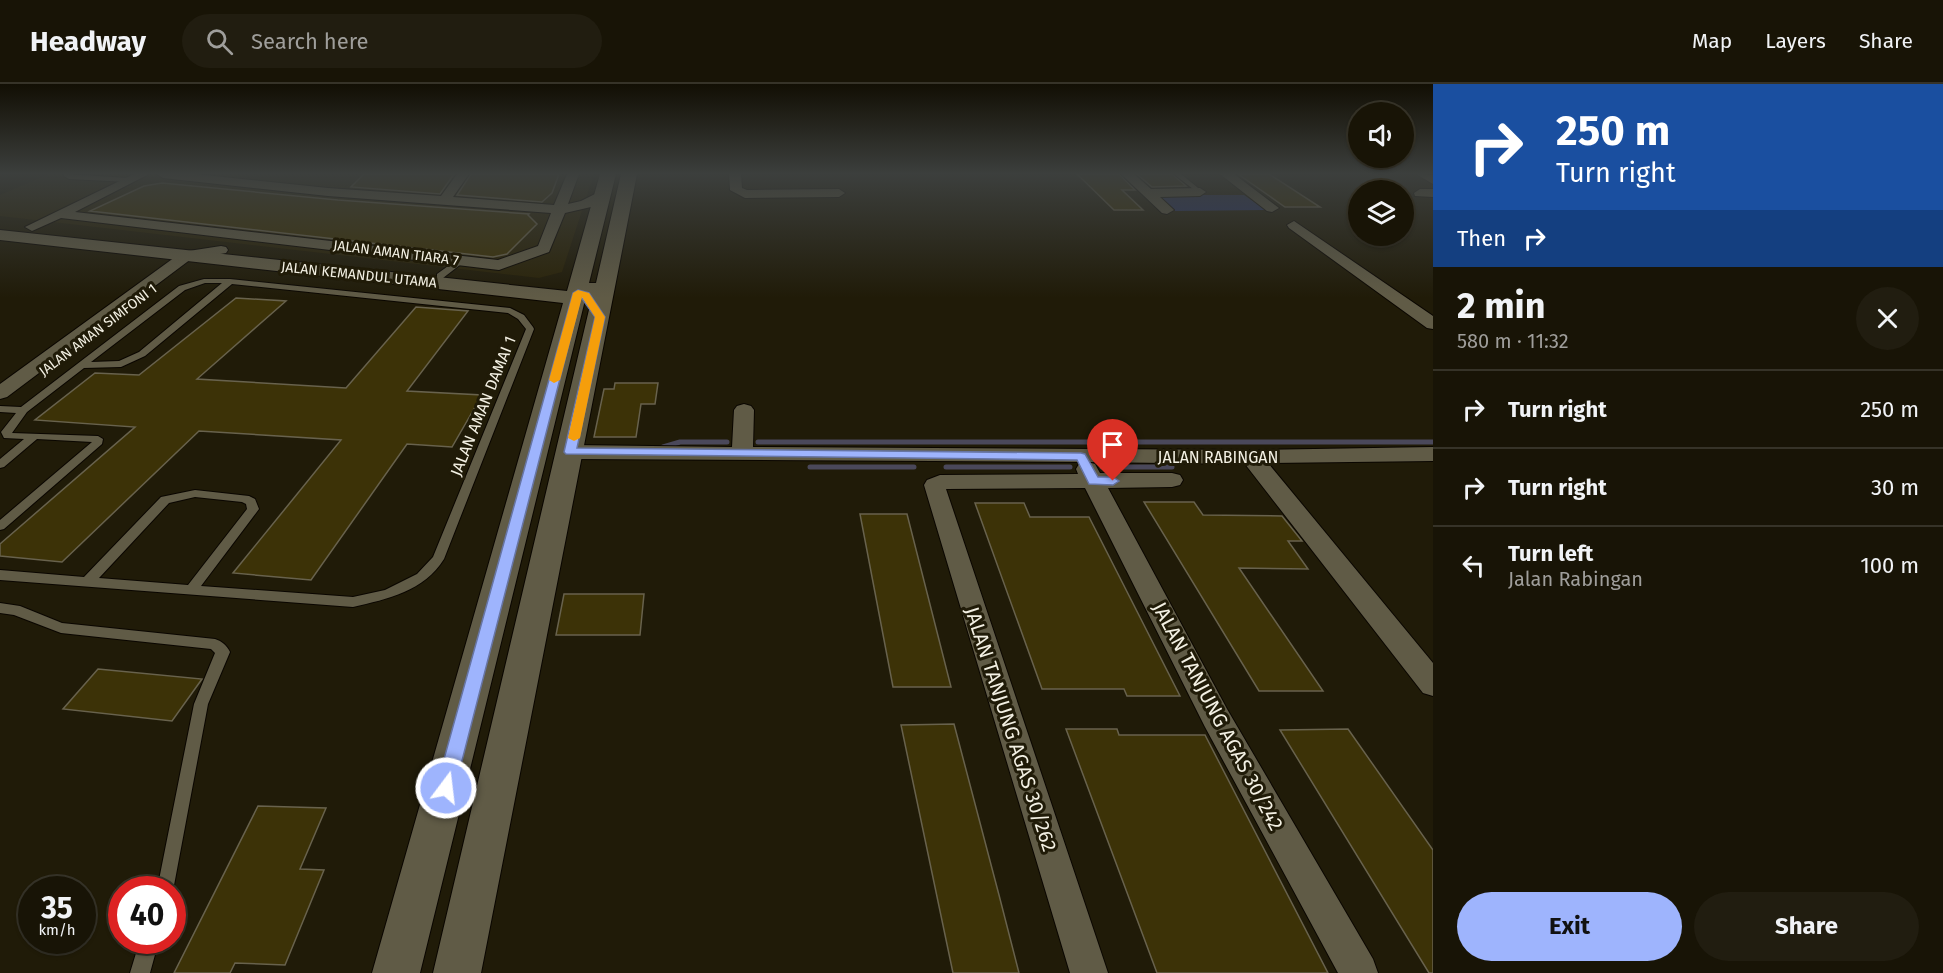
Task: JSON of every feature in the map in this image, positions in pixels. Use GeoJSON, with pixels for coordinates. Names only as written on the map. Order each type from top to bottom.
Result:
{"type":"FeatureCollection","features":[{"type":"Feature","properties":{"kind":"street"},"geometry":{"type":"LineString","coordinates":[[32,227],[56,215]]}},
{"type":"Feature","properties":{"kind":"street","name":"JALAN AMAN TIARA 7"},"geometry":{"type":"LineString","coordinates":[[72,215],[499,265],[544,249],[556,215]]}},
{"type":"Feature","properties":{"kind":"street"},"geometry":{"type":"LineString","coordinates":[[458,973],[571,452],[585,265],[596,215]]}},
{"type":"Feature","properties":{"kind":"street"},"geometry":{"type":"LineString","coordinates":[[396,973],[582,305],[610,272],[621,215]]}},
{"type":"Feature","properties":{"kind":"street","name":"JALAN KEMANDUL UTAMA"},"geometry":{"type":"LineString","coordinates":[[0,224],[193,253],[440,276],[543,293]]}},
{"type":"Feature","properties":{"kind":"street"},"geometry":{"type":"LineString","coordinates":[[1294,225],[1433,324]]}},
{"type":"Feature","properties":{"kind":"street","name":"JALAN KEMANDUL UTAMA"},"geometry":{"type":"LineString","coordinates":[[0,234],[168,264],[193,253]]}},
{"type":"Feature","properties":{"kind":"street","name":"JALAN AMAN SIMFONI 1"},"geometry":{"type":"LineString","coordinates":[[0,393],[168,264],[193,253]]}},
{"type":"Feature","properties":{"kind":"street"},"geometry":{"type":"LineString","coordinates":[[168,264],[201,263],[225,255]]}},
{"type":"Feature","properties":{"kind":"street","name":"JALAN KEMANDUL UTAMA"},"geometry":{"type":"LineString","coordinates":[[225,255],[543,293]]}},
{"type":"Feature","properties":{"kind":"street","name":"JALAN AMAN SIMFONI 1"},"geometry":{"type":"LineString","coordinates":[[0,403],[168,264]]}},
{"type":"Feature","properties":{"kind":"street"},"geometry":{"type":"LineString","coordinates":[[543,293],[574,275],[585,265]]}},
{"type":"Feature","properties":{"kind":"street"},"geometry":{"type":"LineString","coordinates":[[543,293],[559,310],[582,305]]}},
{"type":"Feature","properties":{"kind":"street"},"geometry":{"type":"LineString","coordinates":[[543,293],[582,305]]}},
{"type":"Feature","properties":{"kind":"street"},"geometry":{"type":"LineString","coordinates":[[742,454],[744,410]]}},
{"type":"Feature","properties":{"kind":"street","name":"JALAN RABINGAN"},"geometry":{"type":"LineString","coordinates":[[571,452],[742,454],[1087,469],[1251,457],[1433,454]]}},
{"type":"Feature","properties":{"kind":"street"},"geometry":{"type":"LineString","coordinates":[[1251,457],[1433,684]]}},
{"type":"Feature","properties":{"kind":"street"},"geometry":{"type":"LineString","coordinates":[[1087,469],[1172,480]]}},
{"type":"Feature","properties":{"kind":"street","name":"JALAN TANJUNG AGAS 30/262"},"geometry":{"type":"LineString","coordinates":[[1087,469],[940,482],[935,485],[934,489],[1089,973]]}},
{"type":"Feature","properties":{"kind":"street","name":"JALAN TANJUNG AGAS 30/242"},"geometry":{"type":"LineString","coordinates":[[1087,469],[1216,718],[1359,973]]}},
{"type":"Feature","properties":{"kind":"lane"},"geometry":{"type":"LineString","coordinates":[[440,276],[461,261]]}},
{"type":"Feature","properties":{"kind":"lane","name":"JALAN AMAN DAMAI 1"},"geometry":{"type":"LineString","coordinates":[[0,575],[353,602],[388,594],[422,578],[438,559],[530,329],[521,317],[510,311],[230,281],[204,281],[182,288],[24,410],[6,432],[8,436],[34,436]]}},
{"type":"Feature","properties":{"kind":"lane"},"geometry":{"type":"LineString","coordinates":[[83,365],[121,364],[142,354],[230,281]]}},
{"type":"Feature","properties":{"kind":"lane"},"geometry":{"type":"LineString","coordinates":[[0,409],[24,410]]}},
{"type":"Feature","properties":{"kind":"lane"},"geometry":{"type":"LineString","coordinates":[[0,465],[34,436],[98,439],[97,444],[0,526]]}},
{"type":"Feature","properties":{"kind":"lane"},"geometry":{"type":"LineString","coordinates":[[87,582],[165,500],[178,494],[195,492],[245,499],[251,502],[253,509],[191,590]]}},
{"type":"Feature","properties":{"kind":"lane"},"geometry":{"type":"LineString","coordinates":[[0,608],[15,610],[61,628],[215,644],[222,652],[201,704],[169,876]]}},
{"type":"Feature","properties":{"kind":"lane"},"geometry":{"type":"LineString","coordinates":[[140,973],[146,954]]}},
{"type":"Feature","properties":{"kind":"shaded area"},"geometry":{"type":"Polygon","coordinates":[[[580,215],[562,272],[539,278],[0,216],[580,215]]]}},
{"type":"Feature","properties":{"kind":"building"},"geometry":{"type":"Polygon","coordinates":[[[129,215],[528,215],[537,224],[507,254],[493,257],[129,215]]]}},
{"type":"Feature","properties":{"kind":"building"},"geometry":{"type":"Polygon","coordinates":[[[236,298],[286,301],[197,379],[346,388],[416,307],[468,311],[407,391],[482,395],[452,447],[407,444],[311,580],[233,573],[341,440],[199,431],[62,562],[0,556],[0,544],[135,427],[35,420],[95,373],[139,375],[236,298]]]}},
{"type":"Feature","properties":{"kind":"building"},"geometry":{"type":"Polygon","coordinates":[[[615,383],[658,383],[655,404],[641,404],[636,437],[594,437],[604,389],[614,389],[615,383]]]}},
{"type":"Feature","properties":{"kind":"building"},"geometry":{"type":"Polygon","coordinates":[[[1144,502],[1194,502],[1203,515],[1282,516],[1302,541],[1288,541],[1308,569],[1239,568],[1323,691],[1259,691],[1144,502]]]}},
{"type":"Feature","properties":{"kind":"building"},"geometry":{"type":"Polygon","coordinates":[[[975,503],[1024,503],[1030,517],[1089,517],[1180,696],[1127,696],[1124,689],[1042,689],[975,503]]]}},
{"type":"Feature","properties":{"kind":"building"},"geometry":{"type":"Polygon","coordinates":[[[860,514],[907,514],[951,687],[893,687],[860,514]]]}},
{"type":"Feature","properties":{"kind":"building"},"geometry":{"type":"Polygon","coordinates":[[[564,594],[644,594],[640,635],[556,635],[564,594]]]}},
{"type":"Feature","properties":{"kind":"building"},"geometry":{"type":"Polygon","coordinates":[[[98,669],[202,679],[172,721],[63,709],[98,669]]]}},
{"type":"Feature","properties":{"kind":"building"},"geometry":{"type":"Polygon","coordinates":[[[954,724],[1019,973],[953,973],[901,725],[954,724]]]}},
{"type":"Feature","properties":{"kind":"building"},"geometry":{"type":"Polygon","coordinates":[[[1066,729],[1117,729],[1119,735],[1205,735],[1328,973],[1157,973],[1066,729]]]}},
{"type":"Feature","properties":{"kind":"building"},"geometry":{"type":"Polygon","coordinates":[[[1348,729],[1433,850],[1433,973],[1429,973],[1280,730],[1348,729]]]}},
{"type":"Feature","properties":{"kind":"building"},"geometry":{"type":"Polygon","coordinates":[[[258,806],[326,808],[300,869],[324,870],[285,965],[235,963],[230,973],[174,973],[184,954],[186,954],[186,949],[258,806]]]}},
{"type":"Feature","properties":{"kind":"waterway"},"geometry":{"type":"LineString","coordinates":[[663,447],[680,442],[727,442]]}},
{"type":"Feature","properties":{"kind":"waterway"},"geometry":{"type":"LineString","coordinates":[[758,442],[1433,442]]}},
{"type":"Feature","properties":{"kind":"waterway"},"geometry":{"type":"LineString","coordinates":[[810,467],[914,467]]}},
{"type":"Feature","properties":{"kind":"waterway"},"geometry":{"type":"LineString","coordinates":[[946,467],[1070,467]]}},
{"type":"Feature","properties":{"kind":"waterway"},"geometry":{"type":"LineString","coordinates":[[1102,467],[1172,467]]}},
{"type":"Feature","properties":{"kind":"slow traffic"},"geometry":{"type":"LineString","coordinates":[[554,380],[578,293],[585,295],[600,317],[574,438]]}},
{"type":"Feature","properties":{"kind":"route"},"geometry":{"type":"LineString","coordinates":[[446,788],[578,293],[585,295],[600,317],[571,452],[1081,457],[1094,481],[1113,481]]}}]}
